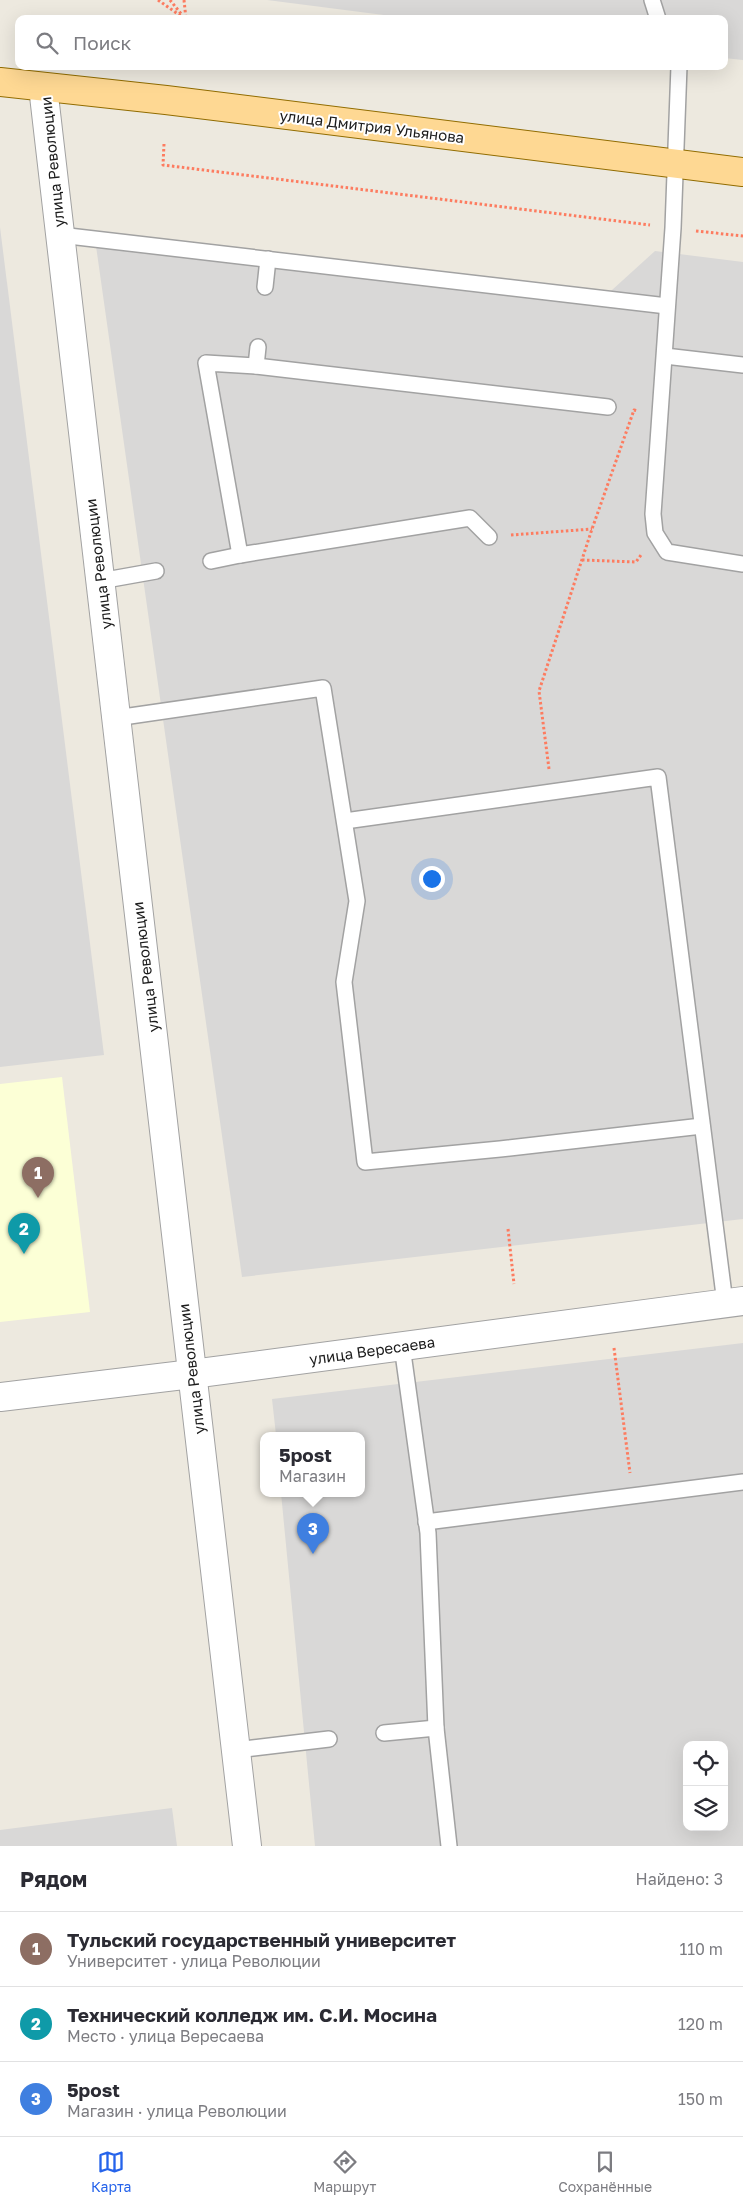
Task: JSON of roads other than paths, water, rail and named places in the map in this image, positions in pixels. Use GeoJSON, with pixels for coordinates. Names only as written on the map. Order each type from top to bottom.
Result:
{"type":"FeatureCollection","features":[{"type":"Feature","properties":{"kind":"main road","name":"улица Дмитрия Ульянова"},"geometry":{"type":"LineString","coordinates":[[0,82],[186,103],[743,172]]}},
{"type":"Feature","properties":{"kind":"street","name":"улица Революции"},"geometry":{"type":"LineString","coordinates":[[43,87],[247,1846]]}},
{"type":"Feature","properties":{"kind":"street","name":"улица Вересаева"},"geometry":{"type":"LineString","coordinates":[[0,1397],[192,1374],[734,1302]]}},
{"type":"Feature","properties":{"kind":"lane"},"geometry":{"type":"LineString","coordinates":[[652,0],[657,15]]}},
{"type":"Feature","properties":{"kind":"lane"},"geometry":{"type":"LineString","coordinates":[[679,70],[676,165],[665,356],[659,413],[653,514],[655,533],[667,552],[743,564]]}},
{"type":"Feature","properties":{"kind":"lane"},"geometry":{"type":"LineString","coordinates":[[60,235],[667,306]]}},
{"type":"Feature","properties":{"kind":"lane"},"geometry":{"type":"LineString","coordinates":[[264,287],[268,259]]}},
{"type":"Feature","properties":{"kind":"lane"},"geometry":{"type":"LineString","coordinates":[[256,366],[258,347]]}},
{"type":"Feature","properties":{"kind":"lane"},"geometry":{"type":"LineString","coordinates":[[665,356],[743,365]]}},
{"type":"Feature","properties":{"kind":"lane"},"geometry":{"type":"LineString","coordinates":[[240,555],[206,363],[256,366],[608,407]]}},
{"type":"Feature","properties":{"kind":"lane"},"geometry":{"type":"LineString","coordinates":[[211,560],[470,518],[489,537]]}},
{"type":"Feature","properties":{"kind":"lane"},"geometry":{"type":"LineString","coordinates":[[100,582],[156,571]]}},
{"type":"Feature","properties":{"kind":"lane"},"geometry":{"type":"LineString","coordinates":[[116,718],[323,688],[357,901],[344,982],[365,1162],[500,1150],[702,1126]]}},
{"type":"Feature","properties":{"kind":"lane"},"geometry":{"type":"LineString","coordinates":[[345,821],[658,777],[702,1126],[734,1302]]}},
{"type":"Feature","properties":{"kind":"lane"},"geometry":{"type":"LineString","coordinates":[[402,1346],[426,1522],[436,1728],[449,1846]]}},
{"type":"Feature","properties":{"kind":"lane"},"geometry":{"type":"LineString","coordinates":[[426,1522],[743,1482]]}},
{"type":"Feature","properties":{"kind":"lane"},"geometry":{"type":"LineString","coordinates":[[384,1734],[436,1728]]}},
{"type":"Feature","properties":{"kind":"lane"},"geometry":{"type":"LineString","coordinates":[[236,1750],[329,1739]]}},
{"type":"Feature","properties":{"kind":"place","name":"Тульский государственный университет"},"geometry":{"type":"Point","coordinates":[38,1198]}},
{"type":"Feature","properties":{"kind":"place","name":"Технический колледж им. С.И. Мосина"},"geometry":{"type":"Point","coordinates":[24,1254]}},
{"type":"Feature","properties":{"kind":"place","name":"5post"},"geometry":{"type":"Point","coordinates":[313,1554]}}]}
